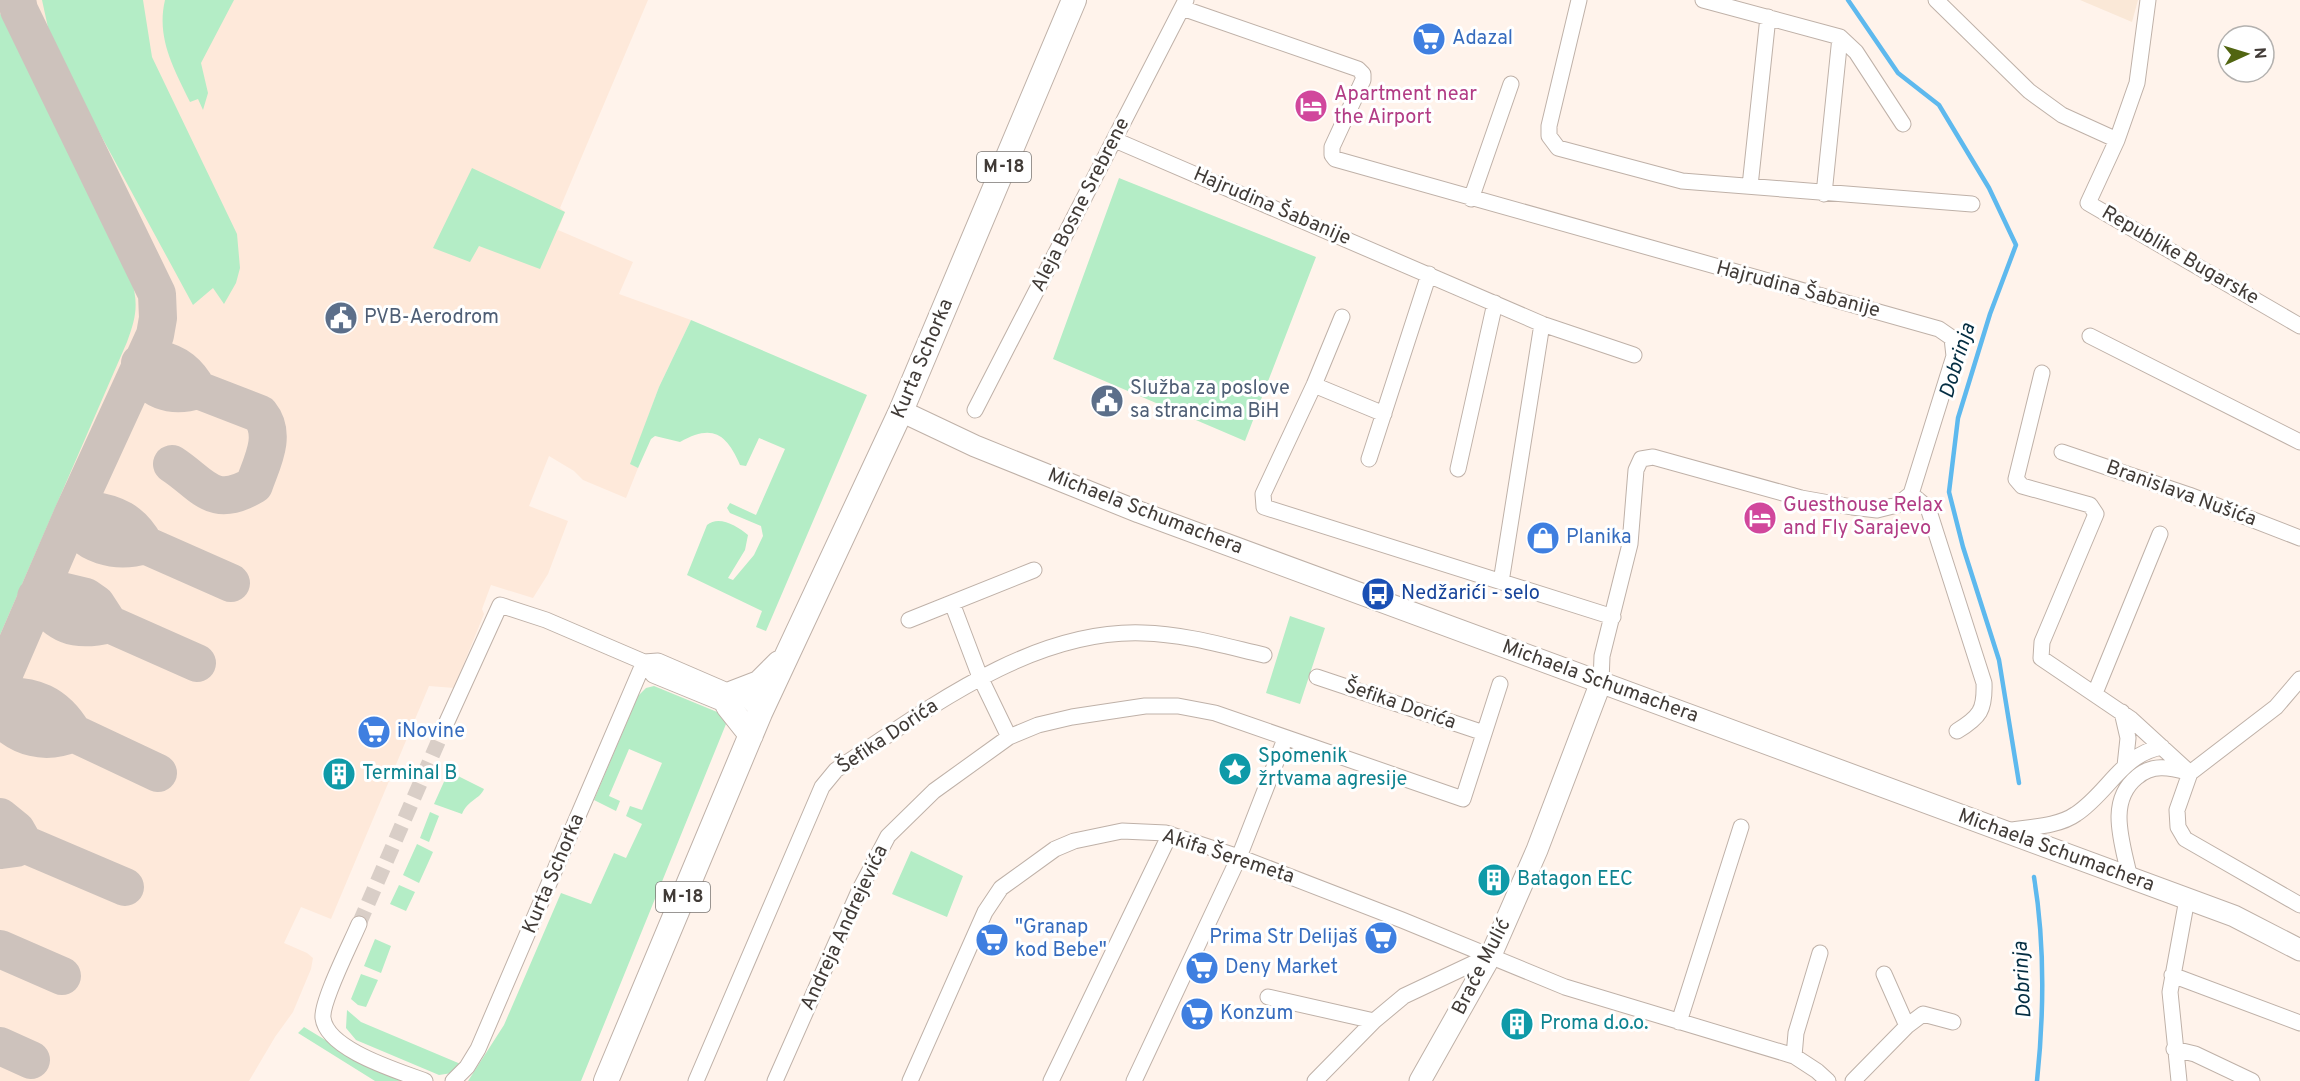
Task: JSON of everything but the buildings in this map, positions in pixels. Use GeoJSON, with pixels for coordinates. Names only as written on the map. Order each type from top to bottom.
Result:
{"type":"FeatureCollection","features":[{"type":"Feature","properties":{"kind":"main road","name":"Kurta Schorka"},"geometry":{"type":"LineString","coordinates":[[606,1081],[760,713],[901,411],[1074,0]]}},
{"type":"Feature","properties":{"kind":"main road","name":"Michaela Schumachera"},"geometry":{"type":"LineString","coordinates":[[901,411],[975,446],[1139,512],[2187,899],[2252,924],[2300,950]]}},
{"type":"Feature","properties":{"kind":"main road"},"geometry":{"type":"LineString","coordinates":[[751,735],[731,699],[759,683],[787,655]]}},
{"type":"Feature","properties":{"kind":"main road","name":"Braće Mulić"},"geometry":{"type":"LineString","coordinates":[[1420,1081],[1491,955],[1537,850],[1601,682]]}},
{"type":"Feature","properties":{"kind":"street"},"geometry":{"type":"LineString","coordinates":[[1579,0],[1549,126],[1552,143],[1567,152],[1682,181],[1972,204]]}},
{"type":"Feature","properties":{"kind":"street"},"geometry":{"type":"LineString","coordinates":[[1703,0],[1840,37],[1856,52],[1903,124]]}},
{"type":"Feature","properties":{"kind":"street"},"geometry":{"type":"LineString","coordinates":[[1936,0],[2029,91],[2062,115],[2117,140]]}},
{"type":"Feature","properties":{"kind":"street","name":"Republike Bugarske"},"geometry":{"type":"LineString","coordinates":[[2148,0],[2137,84],[2117,140],[2088,203],[2300,326]]}},
{"type":"Feature","properties":{"kind":"street","name":"Aleja Bosne Srebrene"},"geometry":{"type":"LineString","coordinates":[[975,410],[1184,4]]}},
{"type":"Feature","properties":{"kind":"street","name":"Hajrudina Šabanije"},"geometry":{"type":"LineString","coordinates":[[1184,4],[1358,69],[1363,75],[1362,80],[1332,147],[1333,157],[1389,177],[1946,333],[1952,338],[1954,356],[1911,494]]}},
{"type":"Feature","properties":{"kind":"street"},"geometry":{"type":"LineString","coordinates":[[1750,186],[1768,17]]}},
{"type":"Feature","properties":{"kind":"street"},"geometry":{"type":"LineString","coordinates":[[1824,194],[1840,37]]}},
{"type":"Feature","properties":{"kind":"street"},"geometry":{"type":"LineString","coordinates":[[1471,200],[1511,84]]}},
{"type":"Feature","properties":{"kind":"street","name":"Hajrudina Šabanije"},"geometry":{"type":"LineString","coordinates":[[1115,140],[1542,324],[1634,355]]}},
{"type":"Feature","properties":{"kind":"street"},"geometry":{"type":"LineString","coordinates":[[1369,459],[1429,274]]}},
{"type":"Feature","properties":{"kind":"street"},"geometry":{"type":"LineString","coordinates":[[1458,469],[1495,303]]}},
{"type":"Feature","properties":{"kind":"street"},"geometry":{"type":"LineString","coordinates":[[1342,316],[1314,385],[1263,494],[1264,507],[1613,616]]}},
{"type":"Feature","properties":{"kind":"street"},"geometry":{"type":"LineString","coordinates":[[1501,582],[1542,324]]}},
{"type":"Feature","properties":{"kind":"street"},"geometry":{"type":"LineString","coordinates":[[2090,336],[2300,442]]}},
{"type":"Feature","properties":{"kind":"street"},"geometry":{"type":"LineString","coordinates":[[2042,373],[2016,479],[2022,486],[2090,505],[2096,514],[2042,642],[2041,658],[2122,712],[2190,772]]}},
{"type":"Feature","properties":{"kind":"street"},"geometry":{"type":"LineString","coordinates":[[1314,385],[1384,414]]}},
{"type":"Feature","properties":{"kind":"street","name":"Branislava Nušića"},"geometry":{"type":"LineString","coordinates":[[2062,452],[2189,495],[2300,538]]}},
{"type":"Feature","properties":{"kind":"street"},"geometry":{"type":"LineString","coordinates":[[1601,682],[1602,656],[1630,544],[1636,470],[1641,459],[1646,457],[1801,498],[1876,510],[1897,505],[1911,494],[1928,508],[1984,683],[1985,702],[1980,712],[1974,720],[1957,731]]}},
{"type":"Feature","properties":{"kind":"street"},"geometry":{"type":"LineString","coordinates":[[2095,693],[2160,534]]}},
{"type":"Feature","properties":{"kind":"street"},"geometry":{"type":"LineString","coordinates":[[909,620],[1034,570]]}},
{"type":"Feature","properties":{"kind":"street"},"geometry":{"type":"LineString","coordinates":[[952,603],[980,676],[1009,736]]}},
{"type":"Feature","properties":{"kind":"street"},"geometry":{"type":"LineString","coordinates":[[445,726],[500,605],[546,620],[644,662],[653,675],[754,704],[760,713]]}},
{"type":"Feature","properties":{"kind":"street","name":"Šefika Dorića"},"geometry":{"type":"LineString","coordinates":[[696,1081],[822,787],[836,770],[980,676],[1040,652],[1120,634],[1144,633],[1192,639],[1264,655]]}},
{"type":"Feature","properties":{"kind":"street","name":"Kurta Schorka"},"geometry":{"type":"LineString","coordinates":[[453,1081],[467,1066],[482,1039],[644,662]]}},
{"type":"Feature","properties":{"kind":"street","name":"Šefika Dorića"},"geometry":{"type":"LineString","coordinates":[[1317,677],[1484,733]]}},
{"type":"Feature","properties":{"kind":"street"},"geometry":{"type":"LineString","coordinates":[[2300,679],[2276,707],[2190,772],[2177,810],[2178,827],[2185,839],[2300,905]]}},
{"type":"Feature","properties":{"kind":"street","name":"Andreja Andrejevića"},"geometry":{"type":"LineString","coordinates":[[775,1081],[859,891],[888,836],[934,792],[1009,736],[1038,725],[1072,717],[1129,708],[1178,706],[1215,713],[1463,799],[1500,684]]}},
{"type":"Feature","properties":{"kind":"street"},"geometry":{"type":"LineString","coordinates":[[2122,712],[2128,738],[2125,766]]}},
{"type":"Feature","properties":{"kind":"street"},"geometry":{"type":"LineString","coordinates":[[1134,1081],[1239,857],[1285,739]]}},
{"type":"Feature","properties":{"kind":"street"},"geometry":{"type":"LineString","coordinates":[[2003,831],[2066,820],[2087,806],[2125,766],[2143,752],[2162,747]]}},
{"type":"Feature","properties":{"kind":"street"},"geometry":{"type":"LineString","coordinates":[[2130,879],[2119,810],[2122,794],[2162,747]]}},
{"type":"Feature","properties":{"kind":"street"},"geometry":{"type":"LineString","coordinates":[[2143,772],[2160,767],[2190,772]]}},
{"type":"Feature","properties":{"kind":"street"},"geometry":{"type":"LineString","coordinates":[[1679,1022],[1741,827]]}},
{"type":"Feature","properties":{"kind":"street","name":"Akifa Šeremeta"},"geometry":{"type":"LineString","coordinates":[[910,1081],[985,912],[1001,888],[1034,862],[1074,841],[1122,831],[1168,834],[1239,857],[1491,955],[1565,987],[1794,1056],[1828,1081]]}},
{"type":"Feature","properties":{"kind":"street"},"geometry":{"type":"LineString","coordinates":[[1051,1081],[1168,834]]}},
{"type":"Feature","properties":{"kind":"street"},"geometry":{"type":"LineString","coordinates":[[2180,1081],[2174,1049],[2170,992],[2187,899]]}},
{"type":"Feature","properties":{"kind":"street"},"geometry":{"type":"LineString","coordinates":[[358,924],[326,1001],[323,1017],[327,1029],[342,1045],[425,1081]]}},
{"type":"Feature","properties":{"kind":"street"},"geometry":{"type":"LineString","coordinates":[[1794,1056],[1799,1022],[1820,953]]}},
{"type":"Feature","properties":{"kind":"street"},"geometry":{"type":"LineString","coordinates":[[1315,1081],[1374,1021],[1404,996],[1491,955]]}},
{"type":"Feature","properties":{"kind":"street"},"geometry":{"type":"LineString","coordinates":[[1884,974],[1907,1026]]}},
{"type":"Feature","properties":{"kind":"street"},"geometry":{"type":"LineString","coordinates":[[2172,975],[2300,1023]]}},
{"type":"Feature","properties":{"kind":"street"},"geometry":{"type":"LineString","coordinates":[[1268,997],[1374,1021]]}},
{"type":"Feature","properties":{"kind":"street"},"geometry":{"type":"LineString","coordinates":[[1853,1081],[1907,1026],[1923,1014],[1953,1022]]}},
{"type":"Feature","properties":{"kind":"street"},"geometry":{"type":"LineString","coordinates":[[2174,1049],[2195,1054],[2252,1081]]}},
{"type":"Feature","properties":{"kind":"shaded area"},"geometry":{"type":"Polygon","coordinates":[[[0,0],[648,0],[560,208],[565,212],[558,230],[633,262],[619,294],[691,320],[659,387],[631,464],[638,468],[626,498],[583,480],[574,471],[549,456],[529,506],[568,521],[548,574],[533,598],[491,585],[482,609],[484,614],[454,688],[429,686],[331,919],[301,907],[284,943],[313,958],[311,969],[293,1012],[249,1081],[0,1081],[0,0]]]}},
{"type":"Feature","properties":{"kind":"shaded area"},"geometry":{"type":"Polygon","coordinates":[[[2080,0],[2138,0],[2132,22],[2080,0]]]}},
{"type":"Feature","properties":{"kind":"green space"},"geometry":{"type":"Polygon","coordinates":[[[42,0],[143,0],[152,57],[237,234],[240,268],[236,283],[224,304],[213,288],[193,305],[86,108],[49,32],[42,0]]]}},
{"type":"Feature","properties":{"kind":"green space"},"geometry":{"type":"Polygon","coordinates":[[[165,0],[234,0],[201,63],[208,93],[203,110],[198,99],[190,102],[168,53],[163,27],[165,0]]]}},
{"type":"Feature","properties":{"kind":"green space"},"geometry":{"type":"Polygon","coordinates":[[[0,13],[131,279],[136,303],[133,325],[127,342],[0,635],[0,13]]]}},
{"type":"Feature","properties":{"kind":"green space"},"geometry":{"type":"Polygon","coordinates":[[[472,168],[565,212],[540,269],[479,246],[470,262],[433,248],[472,168]]]}},
{"type":"Feature","properties":{"kind":"green space"},"geometry":{"type":"Polygon","coordinates":[[[1119,178],[1316,257],[1245,441],[1053,359],[1119,178]]]}},
{"type":"Feature","properties":{"kind":"green space"},"geometry":{"type":"Polygon","coordinates":[[[691,320],[867,395],[766,631],[756,627],[762,611],[687,575],[707,525],[712,522],[728,523],[748,535],[745,550],[728,578],[733,580],[754,555],[763,536],[761,526],[730,513],[727,508],[730,503],[756,515],[785,449],[759,438],[746,466],[740,465],[729,445],[717,435],[701,434],[680,442],[655,436],[651,439],[638,468],[630,464],[659,387],[691,320]]]}},
{"type":"Feature","properties":{"kind":"green space"},"geometry":{"type":"Polygon","coordinates":[[[1290,616],[1325,628],[1300,704],[1266,693],[1290,616]]]}},
{"type":"Feature","properties":{"kind":"green space"},"geometry":{"type":"Polygon","coordinates":[[[654,686],[722,714],[726,724],[581,1081],[468,1081],[504,1025],[561,893],[591,904],[614,853],[626,858],[642,824],[626,816],[630,806],[642,810],[662,763],[629,749],[609,796],[620,801],[616,811],[594,800],[638,696],[646,688],[654,686]]]}},
{"type":"Feature","properties":{"kind":"green space"},"geometry":{"type":"Polygon","coordinates":[[[447,775],[458,776],[484,789],[462,814],[434,804],[447,775]]]}},
{"type":"Feature","properties":{"kind":"green space"},"geometry":{"type":"Polygon","coordinates":[[[430,812],[439,816],[429,842],[420,838],[430,812]]]}},
{"type":"Feature","properties":{"kind":"green space"},"geometry":{"type":"Polygon","coordinates":[[[417,844],[433,852],[419,883],[403,875],[417,844]]]}},
{"type":"Feature","properties":{"kind":"green space"},"geometry":{"type":"Polygon","coordinates":[[[911,851],[963,876],[947,917],[892,894],[911,851]]]}},
{"type":"Feature","properties":{"kind":"green space"},"geometry":{"type":"Polygon","coordinates":[[[399,885],[415,892],[406,911],[390,904],[399,885]]]}},
{"type":"Feature","properties":{"kind":"green space"},"geometry":{"type":"Polygon","coordinates":[[[375,939],[391,946],[381,973],[364,966],[375,939]]]}},
{"type":"Feature","properties":{"kind":"green space"},"geometry":{"type":"Polygon","coordinates":[[[361,974],[378,980],[366,1007],[358,1005],[351,999],[361,974]]]}},
{"type":"Feature","properties":{"kind":"green space"},"geometry":{"type":"Polygon","coordinates":[[[347,1010],[361,1022],[463,1065],[452,1073],[439,1075],[356,1040],[346,1028],[347,1010]]]}},
{"type":"Feature","properties":{"kind":"green space"},"geometry":{"type":"Polygon","coordinates":[[[304,1027],[363,1063],[410,1081],[375,1081],[298,1033],[304,1027]]]}},
{"type":"Feature","properties":{"kind":"waterway","name":"Dobrinja"},"geometry":{"type":"LineString","coordinates":[[1848,0],[1898,73],[1939,105],[1989,188],[2016,245],[1990,314],[1958,418],[1949,492],[1963,547],[1999,660],[2019,783]]}},
{"type":"Feature","properties":{"kind":"waterway","name":"Dobrinja"},"geometry":{"type":"LineString","coordinates":[[2034,877],[2042,953],[2041,1030],[2037,1081]]}},
{"type":"Feature","properties":{"kind":"taxiway"},"geometry":{"type":"LineString","coordinates":[[0,683],[72,516],[155,335],[158,318],[157,294],[19,10],[17,0]]}},
{"type":"Feature","properties":{"kind":"taxiway"},"geometry":{"type":"LineString","coordinates":[[158,359],[182,370],[198,390],[170,393],[154,386],[143,373],[140,363],[158,359]]}},
{"type":"Feature","properties":{"kind":"taxiway"},"geometry":{"type":"LineString","coordinates":[[172,464],[200,486],[218,495],[240,492],[254,485],[261,467],[268,440],[265,422],[260,414],[198,390]]}},
{"type":"Feature","properties":{"kind":"taxiway"},"geometry":{"type":"LineString","coordinates":[[89,510],[107,513],[122,520],[134,530],[145,545],[113,548],[92,541],[84,535],[72,516],[89,510]]}},
{"type":"Feature","properties":{"kind":"taxiway"},"geometry":{"type":"LineString","coordinates":[[145,545],[231,583]]}},
{"type":"Feature","properties":{"kind":"taxiway"},"geometry":{"type":"LineString","coordinates":[[109,624],[97,627],[76,627],[60,620],[36,597],[61,591],[86,597],[96,604],[109,624],[197,663]]}},
{"type":"Feature","properties":{"kind":"taxiway"},"geometry":{"type":"LineString","coordinates":[[0,697],[23,697],[42,703],[59,715],[73,733],[63,737],[43,739],[16,730],[0,717]]}},
{"type":"Feature","properties":{"kind":"taxiway"},"geometry":{"type":"LineString","coordinates":[[73,733],[158,773]]}},
{"type":"Feature","properties":{"kind":"taxiway"},"geometry":{"type":"LineString","coordinates":[[0,817],[16,830],[24,844],[16,848],[1,850]]}},
{"type":"Feature","properties":{"kind":"taxiway"},"geometry":{"type":"LineString","coordinates":[[24,844],[125,887]]}},
{"type":"Feature","properties":{"kind":"taxiway"},"geometry":{"type":"LineString","coordinates":[[0,949],[62,976]]}},
{"type":"Feature","properties":{"kind":"taxiway"},"geometry":{"type":"LineString","coordinates":[[0,1046],[31,1060]]}},
{"type":"Feature","properties":{"kind":"tunnel"},"geometry":{"type":"LineString","coordinates":[[359,924],[445,726]]}},
{"type":"Feature","properties":{"kind":"place","name":"Adazal"},"geometry":{"type":"Point","coordinates":[1429,39]}},
{"type":"Feature","properties":{"kind":"place","name":"Apartment near the Airport"},"geometry":{"type":"Point","coordinates":[1311,106]}},
{"type":"Feature","properties":{"kind":"place","name":"PVB-Aerodrom"},"geometry":{"type":"Point","coordinates":[341,318]}},
{"type":"Feature","properties":{"kind":"place","name":"Služba za poslove sa strancima BiH"},"geometry":{"type":"Point","coordinates":[1107,401]}},
{"type":"Feature","properties":{"kind":"place","name":"Guesthouse Relax and Fly Sarajevo"},"geometry":{"type":"Point","coordinates":[1760,518]}},
{"type":"Feature","properties":{"kind":"place","name":"Planika"},"geometry":{"type":"Point","coordinates":[1543,538]}},
{"type":"Feature","properties":{"kind":"place","name":"Nedžarići - selo"},"geometry":{"type":"Point","coordinates":[1378,594]}},
{"type":"Feature","properties":{"kind":"place","name":"iNovine"},"geometry":{"type":"Point","coordinates":[374,732]}},
{"type":"Feature","properties":{"kind":"place","name":"Spomenik žrtvama agresije"},"geometry":{"type":"Point","coordinates":[1235,769]}},
{"type":"Feature","properties":{"kind":"place","name":"Terminal B"},"geometry":{"type":"Point","coordinates":[339,774]}},
{"type":"Feature","properties":{"kind":"place","name":"Batagon EEC"},"geometry":{"type":"Point","coordinates":[1494,880]}},
{"type":"Feature","properties":{"kind":"place","name":"Prima Str Delijaš"},"geometry":{"type":"Point","coordinates":[1381,938]}},
{"type":"Feature","properties":{"kind":"place","name":"\"Granap kod Bebe\""},"geometry":{"type":"Point","coordinates":[992,940]}},
{"type":"Feature","properties":{"kind":"place","name":"Deny Market"},"geometry":{"type":"Point","coordinates":[1202,968]}},
{"type":"Feature","properties":{"kind":"place","name":"Konzum"},"geometry":{"type":"Point","coordinates":[1197,1014]}},
{"type":"Feature","properties":{"kind":"place","name":"Proma d.o.o."},"geometry":{"type":"Point","coordinates":[1517,1024]}}]}
